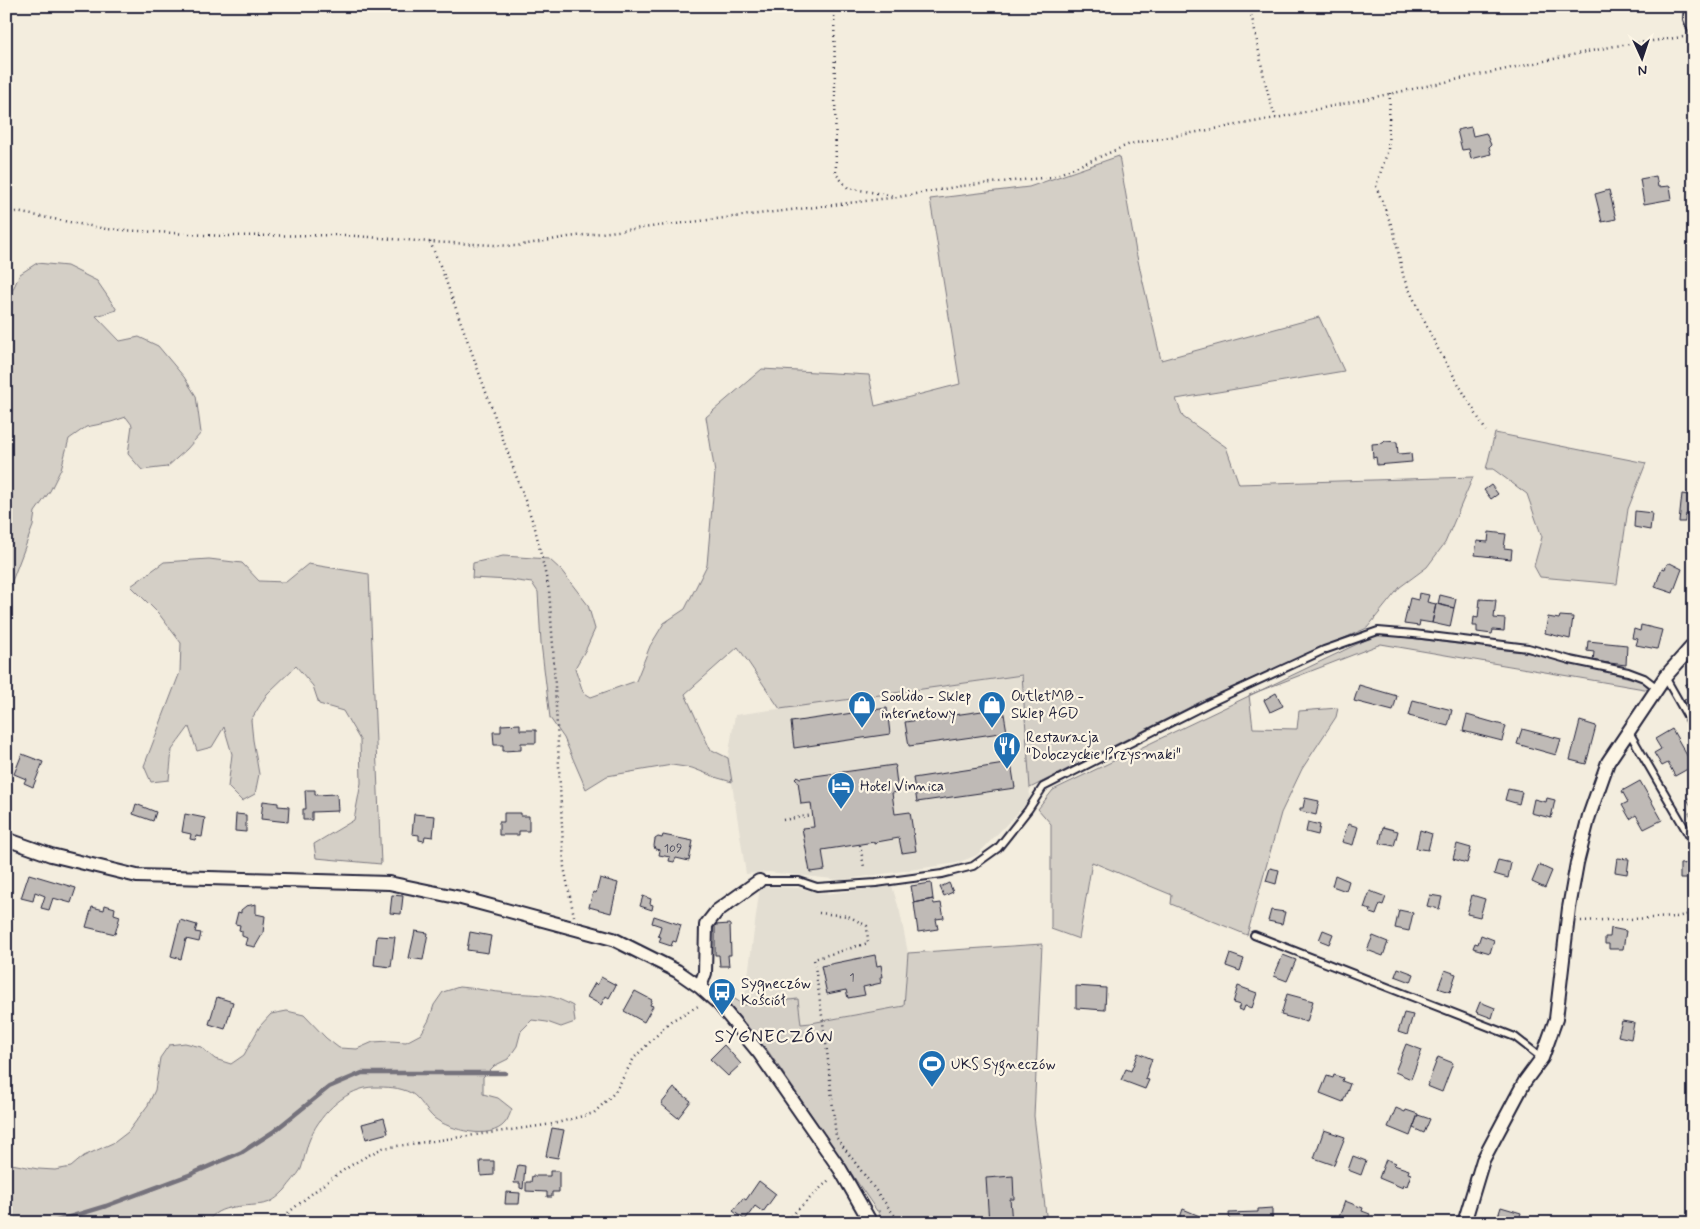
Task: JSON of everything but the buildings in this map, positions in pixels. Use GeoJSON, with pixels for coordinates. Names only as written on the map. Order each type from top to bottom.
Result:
{"type":"FeatureCollection","features":[{"type":"Feature","properties":{"kind":"street"},"geometry":{"type":"LineString","coordinates":[[1464,1223],[1482,1160],[1525,1080],[1542,1058],[1556,1019],[1567,921],[1577,863],[1589,816],[1608,762],[1665,677],[1694,644]]}},
{"type":"Feature","properties":{"kind":"street"},"geometry":{"type":"LineString","coordinates":[[6,839],[51,855],[138,876],[389,883],[461,898],[613,939],[677,971],[713,998],[760,1054],[840,1169],[871,1223]]}},
{"type":"Feature","properties":{"kind":"street"},"geometry":{"type":"LineString","coordinates":[[700,987],[705,973],[706,925],[718,911],[758,881]]}},
{"type":"Feature","properties":{"kind":"lane"},"geometry":{"type":"LineString","coordinates":[[1688,6],[1687,19],[1694,35]]}},
{"type":"Feature","properties":{"kind":"lane"},"geometry":{"type":"LineString","coordinates":[[758,881],[799,881],[817,886],[876,884],[942,874],[973,866],[998,848],[1028,810],[1043,787],[1209,703],[1324,650],[1378,631],[1528,648],[1570,660],[1628,672],[1644,678],[1657,688]]}},
{"type":"Feature","properties":{"kind":"lane"},"geometry":{"type":"LineString","coordinates":[[1665,677],[1694,728]]}},
{"type":"Feature","properties":{"kind":"lane"},"geometry":{"type":"LineString","coordinates":[[1629,732],[1690,837]]}},
{"type":"Feature","properties":{"kind":"lane"},"geometry":{"type":"LineString","coordinates":[[1254,935],[1515,1037],[1542,1058]]}},
{"type":"Feature","properties":{"kind":"path"},"geometry":{"type":"LineString","coordinates":[[834,6],[836,174],[848,188],[898,197]]}},
{"type":"Feature","properties":{"kind":"path"},"geometry":{"type":"LineString","coordinates":[[1249,6],[1258,39],[1268,97],[1276,118]]}},
{"type":"Feature","properties":{"kind":"path"},"geometry":{"type":"LineString","coordinates":[[6,210],[106,229],[222,236],[344,235],[516,246],[578,235],[898,197],[961,186],[1052,177],[1130,144],[1276,118],[1615,46],[1684,37]]}},
{"type":"Feature","properties":{"kind":"path"},"geometry":{"type":"LineString","coordinates":[[1390,93],[1388,150],[1376,186],[1394,232],[1404,279],[1438,349],[1486,431]]}},
{"type":"Feature","properties":{"kind":"path"},"geometry":{"type":"LineString","coordinates":[[430,242],[442,270],[535,528],[549,590],[564,867],[576,930]]}},
{"type":"Feature","properties":{"kind":"path"},"geometry":{"type":"LineString","coordinates":[[783,820],[813,815]]}},
{"type":"Feature","properties":{"kind":"path"},"geometry":{"type":"LineString","coordinates":[[860,844],[864,867]]}},
{"type":"Feature","properties":{"kind":"path"},"geometry":{"type":"LineString","coordinates":[[819,913],[848,916],[867,926],[868,943],[814,959],[827,1050],[836,1137],[895,1216]]}},
{"type":"Feature","properties":{"kind":"path"},"geometry":{"type":"LineString","coordinates":[[1567,921],[1676,917],[1694,913]]}},
{"type":"Feature","properties":{"kind":"path"},"geometry":{"type":"LineString","coordinates":[[288,1213],[315,1190],[359,1159],[383,1148],[553,1124],[594,1113],[615,1092],[634,1058],[671,1021],[713,998]]}},
{"type":"Feature","properties":{"kind":"path"},"geometry":{"type":"LineString","coordinates":[[784,1223],[840,1169]]}},
{"type":"Feature","properties":{"kind":"shaded area"},"geometry":{"type":"Polygon","coordinates":[[[1119,156],[1136,252],[1161,360],[1319,317],[1344,371],[1176,399],[1183,417],[1226,447],[1239,484],[1473,477],[1445,543],[1427,567],[1400,587],[1367,628],[1204,700],[1030,788],[1022,675],[780,709],[738,647],[685,694],[710,749],[728,758],[732,782],[692,768],[672,765],[607,776],[586,789],[564,738],[550,718],[541,643],[538,592],[532,583],[472,578],[473,563],[503,556],[549,559],[561,570],[588,605],[595,629],[575,668],[583,692],[591,697],[636,681],[650,646],[664,623],[685,609],[707,565],[715,473],[706,417],[762,369],[869,375],[875,406],[960,384],[930,199],[1029,187],[1119,156]]]}},
{"type":"Feature","properties":{"kind":"shaded area"},"geometry":{"type":"Polygon","coordinates":[[[37,263],[67,266],[97,281],[117,310],[96,316],[120,341],[139,337],[158,346],[184,377],[196,396],[201,433],[167,467],[142,470],[128,454],[132,425],[126,417],[86,427],[69,439],[61,469],[50,491],[35,512],[33,526],[6,597],[6,529],[10,507],[6,496],[6,304],[20,274],[37,263]]]}},
{"type":"Feature","properties":{"kind":"shaded area"},"geometry":{"type":"Polygon","coordinates":[[[1495,433],[1646,463],[1628,509],[1617,584],[1540,577],[1534,566],[1542,537],[1527,494],[1493,469],[1486,469],[1495,433]]]}},
{"type":"Feature","properties":{"kind":"shaded area"},"geometry":{"type":"Polygon","coordinates":[[[209,559],[242,563],[259,581],[286,582],[308,564],[369,574],[381,864],[316,858],[314,844],[354,820],[361,783],[360,740],[343,711],[319,704],[313,686],[296,666],[267,694],[251,720],[259,774],[255,794],[242,801],[228,787],[232,754],[224,727],[212,747],[197,751],[189,727],[172,750],[169,780],[151,782],[144,766],[180,672],[181,643],[159,614],[131,586],[164,562],[209,559]]]}},
{"type":"Feature","properties":{"kind":"shaded area"},"geometry":{"type":"Polygon","coordinates":[[[1378,634],[1529,653],[1642,681],[1650,690],[1381,644],[1259,691],[1378,634]]]}},
{"type":"Feature","properties":{"kind":"shaded area"},"geometry":{"type":"Polygon","coordinates":[[[1022,675],[1030,788],[1029,801],[977,855],[957,863],[842,880],[768,872],[746,874],[728,758],[735,715],[1022,675]]]}},
{"type":"Feature","properties":{"kind":"shaded area"},"geometry":{"type":"Polygon","coordinates":[[[1249,696],[1253,728],[1297,729],[1299,711],[1338,708],[1336,717],[1302,769],[1281,813],[1247,935],[1171,904],[1172,895],[1092,862],[1079,939],[1051,929],[1051,824],[1038,809],[1053,790],[1249,696]]]}},
{"type":"Feature","properties":{"kind":"shaded area"},"geometry":{"type":"Polygon","coordinates":[[[760,886],[800,888],[825,894],[892,886],[900,912],[908,953],[904,1006],[801,1024],[744,1005],[760,886]]]}},
{"type":"Feature","properties":{"kind":"shaded area","name":"UKS Sygneczów"},"geometry":{"type":"Polygon","coordinates":[[[1042,944],[1034,1116],[1047,1223],[883,1223],[878,1212],[880,1211],[877,1211],[768,1051],[712,984],[744,1005],[798,999],[801,1024],[811,1023],[904,1006],[908,953],[1042,944]]]}},
{"type":"Feature","properties":{"kind":"shaded area"},"geometry":{"type":"Polygon","coordinates":[[[459,987],[542,995],[556,998],[573,1006],[575,1022],[561,1027],[547,1022],[532,1020],[521,1031],[517,1046],[508,1059],[494,1066],[483,1077],[483,1094],[498,1098],[512,1109],[506,1122],[498,1128],[490,1132],[460,1130],[434,1118],[411,1093],[388,1087],[364,1088],[345,1096],[328,1110],[309,1140],[298,1174],[277,1198],[270,1202],[226,1209],[212,1216],[208,1223],[6,1223],[6,1163],[38,1169],[55,1170],[71,1167],[84,1156],[115,1142],[128,1132],[148,1105],[155,1090],[160,1058],[169,1045],[185,1043],[201,1047],[215,1059],[231,1064],[244,1055],[260,1026],[271,1014],[287,1011],[304,1015],[326,1038],[339,1048],[357,1049],[373,1042],[406,1042],[421,1034],[429,1020],[434,1005],[443,992],[459,987]]]}},
{"type":"Feature","properties":{"kind":"waterway"},"geometry":{"type":"LineString","coordinates":[[50,1223],[106,1206],[189,1175],[242,1152],[273,1132],[329,1087],[362,1073],[505,1073]]}},
{"type":"Feature","properties":{"kind":"place","name":"Soolido - Sklep internetowy"},"geometry":{"type":"Point","coordinates":[862,729]}},
{"type":"Feature","properties":{"kind":"place","name":"OutletMB - Sklep AGD"},"geometry":{"type":"Point","coordinates":[992,729]}},
{"type":"Feature","properties":{"kind":"place","name":"Restauracja \"Dobczyckie Przysmaki\""},"geometry":{"type":"Point","coordinates":[1007,770]}},
{"type":"Feature","properties":{"kind":"place","name":"Hotel Vinnica"},"geometry":{"type":"Point","coordinates":[841,810]}},
{"type":"Feature","properties":{"kind":"place","name":"Sygneczów Kościół"},"geometry":{"type":"Point","coordinates":[722,1016]}},
{"type":"Feature","properties":{"kind":"place","name":"UKS Sygneczów"},"geometry":{"type":"Point","coordinates":[932,1088]}},
{"type":"Feature","properties":{"kind":"district","name":"SYGNECZÓW"},"geometry":{"type":"Point","coordinates":[774,1036]}}]}
